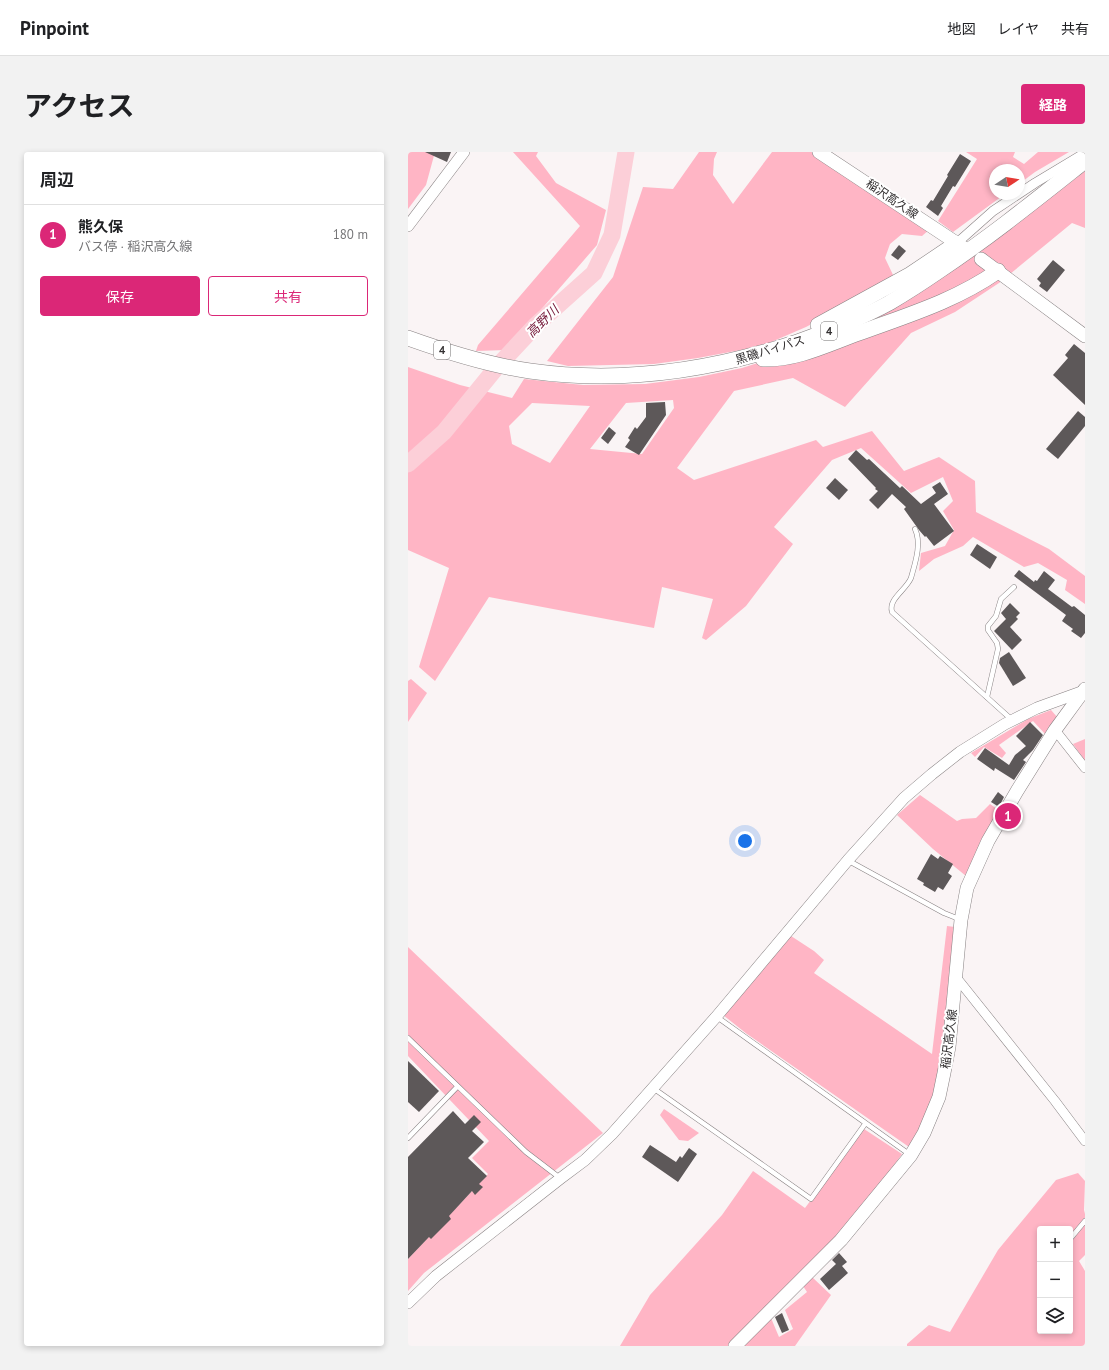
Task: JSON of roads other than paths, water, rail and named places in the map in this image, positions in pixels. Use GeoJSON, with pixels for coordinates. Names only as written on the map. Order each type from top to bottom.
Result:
{"type":"FeatureCollection","features":[{"type":"Feature","properties":{"kind":"highway","name":"黒磯バイパス"},"geometry":{"type":"LineString","coordinates":[[408,338],[437,349],[477,361],[527,371],[579,376],[666,373],[696,369],[762,354],[825,332],[889,303],[963,255],[1085,162]]}},
{"type":"Feature","properties":{"kind":"highway","name":"4"},"geometry":{"type":"LineString","coordinates":[[762,354],[831,319],[932,260],[961,245]]}},
{"type":"Feature","properties":{"kind":"highway","name":"4"},"geometry":{"type":"LineString","coordinates":[[746,358],[771,359],[787,357],[810,351],[938,305],[979,284],[998,271]]}},
{"type":"Feature","properties":{"kind":"main road","name":"稲沢高久線"},"geometry":{"type":"LineString","coordinates":[[819,152],[961,245]]}},
{"type":"Feature","properties":{"kind":"main road"},"geometry":{"type":"LineString","coordinates":[[981,259],[1085,336]]}},
{"type":"Feature","properties":{"kind":"main road","name":"稲沢高久線"},"geometry":{"type":"LineString","coordinates":[[735,1346],[841,1240],[911,1155],[924,1133],[939,1097],[949,1047],[961,920],[967,888],[988,841],[1017,791],[1055,730],[1084,690]]}},
{"type":"Feature","properties":{"kind":"street"},"geometry":{"type":"LineString","coordinates":[[408,226],[464,152]]}},
{"type":"Feature","properties":{"kind":"street"},"geometry":{"type":"LineString","coordinates":[[961,245],[993,211],[1035,183],[1085,153]]}},
{"type":"Feature","properties":{"kind":"street"},"geometry":{"type":"LineString","coordinates":[[408,1303],[436,1276],[585,1160],[612,1134],[716,1017],[848,860],[904,798],[960,752],[1013,720],[1037,708],[1084,690]]}},
{"type":"Feature","properties":{"kind":"street"},"geometry":{"type":"LineString","coordinates":[[1055,730],[1085,768]]}},
{"type":"Feature","properties":{"kind":"street"},"geometry":{"type":"LineString","coordinates":[[956,977],[1085,1141]]}},
{"type":"Feature","properties":{"kind":"lane"},"geometry":{"type":"LineString","coordinates":[[915,529],[918,535],[918,543],[911,578],[909,583],[892,603],[890,608],[892,612],[1013,720]]}},
{"type":"Feature","properties":{"kind":"lane"},"geometry":{"type":"LineString","coordinates":[[987,697],[998,649],[997,643],[988,630],[988,626],[996,616],[1001,599],[1014,587]]}},
{"type":"Feature","properties":{"kind":"lane"},"geometry":{"type":"LineString","coordinates":[[848,860],[944,913],[961,920]]}},
{"type":"Feature","properties":{"kind":"lane"},"geometry":{"type":"LineString","coordinates":[[716,1017],[865,1124],[911,1155]]}},
{"type":"Feature","properties":{"kind":"lane"},"geometry":{"type":"LineString","coordinates":[[408,1038],[526,1152],[561,1178]]}},
{"type":"Feature","properties":{"kind":"lane"},"geometry":{"type":"LineString","coordinates":[[408,1138],[457,1086]]}},
{"type":"Feature","properties":{"kind":"lane"},"geometry":{"type":"LineString","coordinates":[[653,1088],[811,1199],[865,1124]]}},
{"type":"Feature","properties":{"kind":"lane"},"geometry":{"type":"LineString","coordinates":[[1073,1236],[1085,1221]]}},
{"type":"Feature","properties":{"kind":"waterway","name":"高野川"},"geometry":{"type":"LineString","coordinates":[[408,464],[444,432],[496,368],[536,325],[594,273],[612,235],[626,152]]}},
{"type":"Feature","properties":{"kind":"place","name":"熊久保"},"geometry":{"type":"Point","coordinates":[1008,816]}}]}
